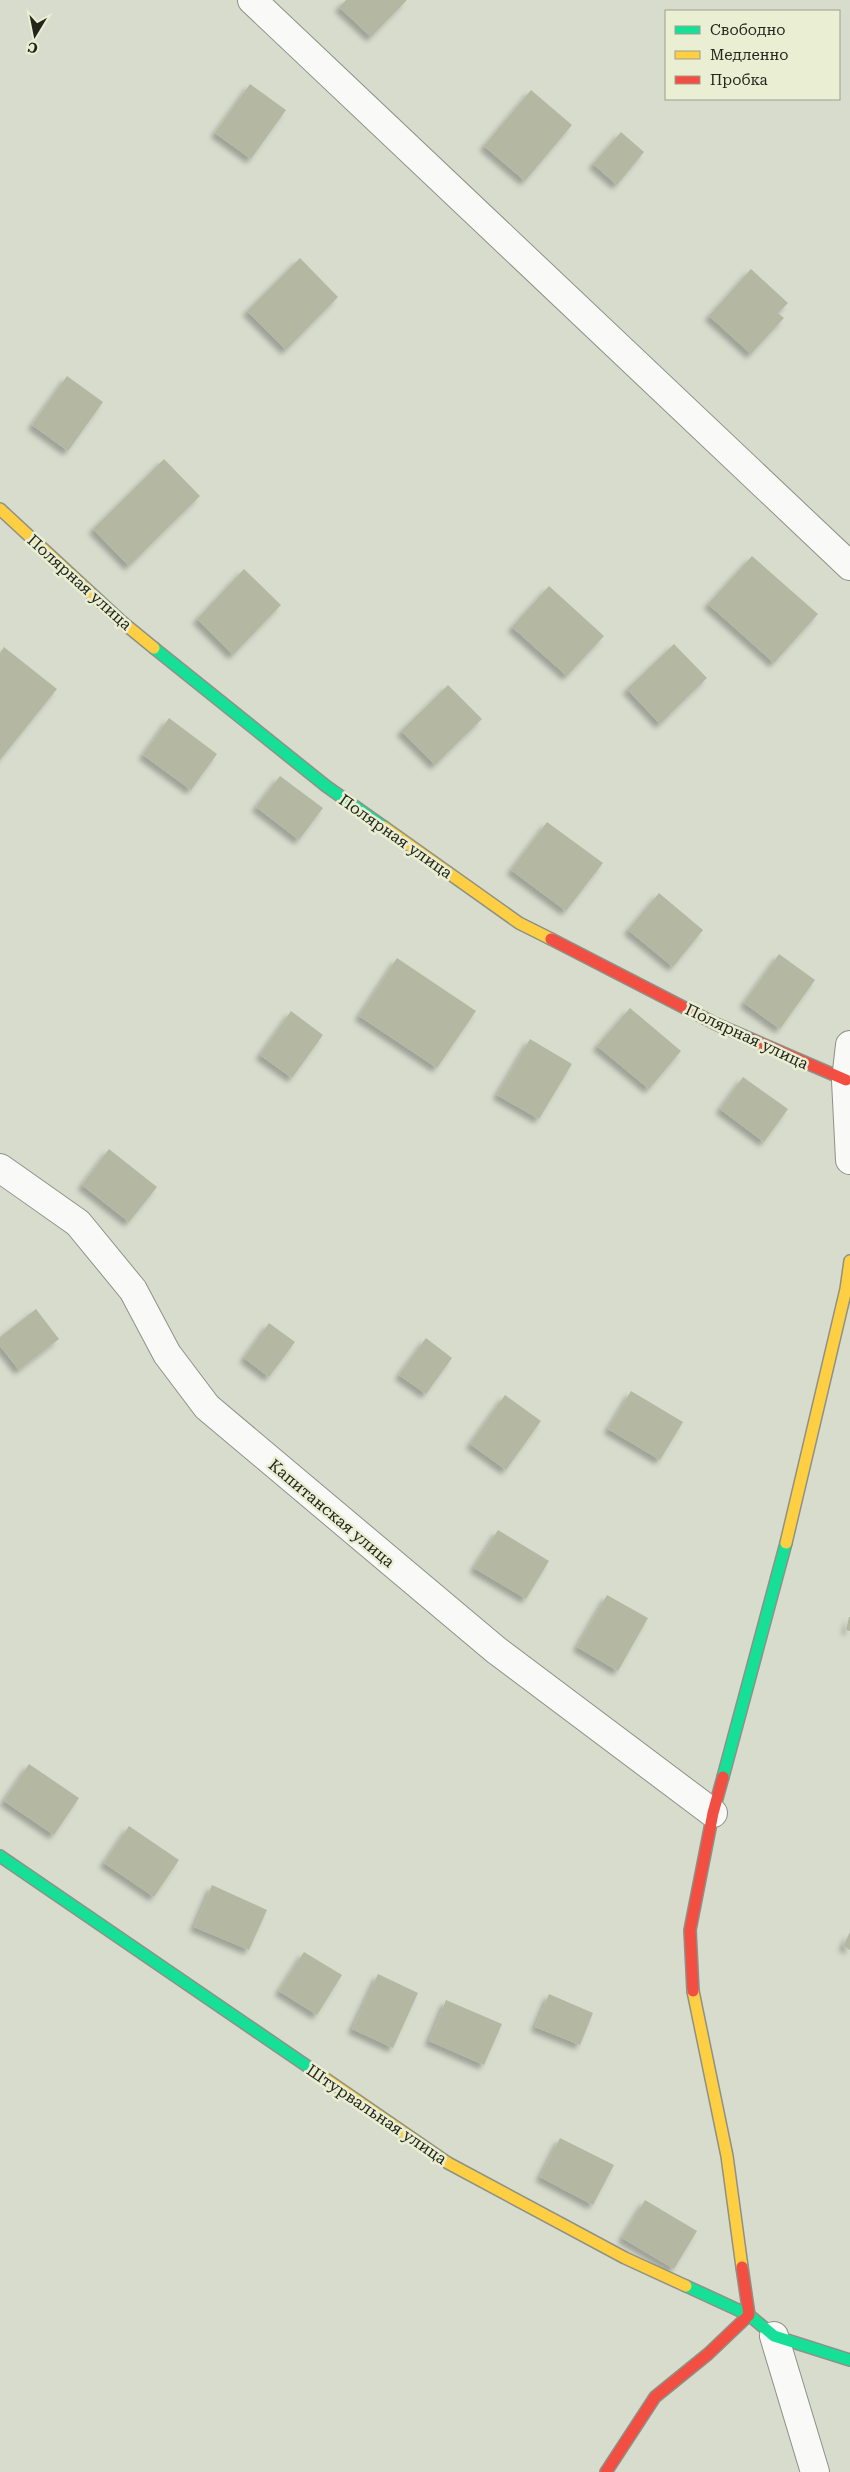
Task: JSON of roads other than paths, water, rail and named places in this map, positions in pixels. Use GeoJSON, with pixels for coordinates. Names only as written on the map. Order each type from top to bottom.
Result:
{"type":"FeatureCollection","features":[{"type":"Feature","properties":{"kind":"street"},"geometry":{"type":"LineString","coordinates":[[252,0],[850,566]]}},
{"type":"Feature","properties":{"kind":"street","name":"Полярная улица"},"geometry":{"type":"LineString","coordinates":[[0,509],[121,621],[311,774],[519,923],[716,1024],[846,1080]]}},
{"type":"Feature","properties":{"kind":"street"},"geometry":{"type":"LineString","coordinates":[[850,1045],[846,1080],[850,1160]]}},
{"type":"Feature","properties":{"kind":"street","name":"Капитанская улица"},"geometry":{"type":"LineString","coordinates":[[0,1168],[78,1223],[133,1290],[167,1354],[206,1407],[496,1650],[713,1813]]}},
{"type":"Feature","properties":{"kind":"street"},"geometry":{"type":"LineString","coordinates":[[606,2472],[655,2397],[708,2354],[749,2315],[727,2156],[694,2000],[690,1930],[713,1813],[790,1534],[846,1289],[850,1261]]}},
{"type":"Feature","properties":{"kind":"street","name":"Штурвальная улица"},"geometry":{"type":"LineString","coordinates":[[0,1856],[448,2163],[625,2258],[749,2315],[774,2336]]}},
{"type":"Feature","properties":{"kind":"street"},"geometry":{"type":"LineString","coordinates":[[774,2336],[850,2360]]}},
{"type":"Feature","properties":{"kind":"street"},"geometry":{"type":"LineString","coordinates":[[774,2336],[815,2472]]}}]}
